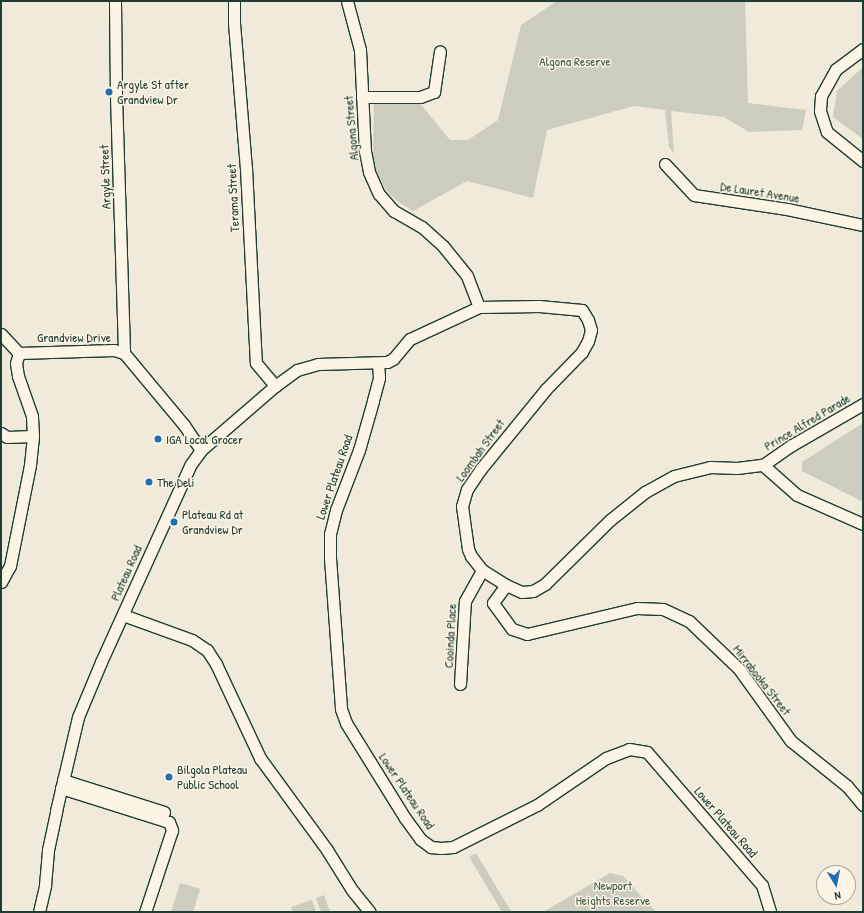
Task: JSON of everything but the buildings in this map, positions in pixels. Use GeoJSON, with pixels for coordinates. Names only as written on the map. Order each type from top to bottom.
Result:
{"type":"FeatureCollection","features":[{"type":"Feature","properties":{"kind":"street","name":"Argyle Street"},"geometry":{"type":"LineString","coordinates":[[115,1],[116,96],[124,353]]}},
{"type":"Feature","properties":{"kind":"street","name":"Terama Street"},"geometry":{"type":"LineString","coordinates":[[234,1],[234,23],[246,168],[256,363],[275,386]]}},
{"type":"Feature","properties":{"kind":"street","name":"Algona Street"},"geometry":{"type":"LineString","coordinates":[[347,1],[360,50],[365,151],[369,172],[379,194],[394,211],[422,227],[443,246],[467,276],[479,307]]}},
{"type":"Feature","properties":{"kind":"street"},"geometry":{"type":"LineString","coordinates":[[863,49],[836,69],[821,96],[820,111],[827,132],[863,162]]}},
{"type":"Feature","properties":{"kind":"street"},"geometry":{"type":"LineString","coordinates":[[362,97],[420,97],[434,92],[440,51]]}},
{"type":"Feature","properties":{"kind":"street","name":"De Lauret Avenue"},"geometry":{"type":"LineString","coordinates":[[665,164],[694,196],[787,209],[863,225]]}},
{"type":"Feature","properties":{"kind":"street","name":"Loombah Street"},"geometry":{"type":"LineString","coordinates":[[378,363],[387,362],[392,359],[410,339],[479,307],[539,306],[582,310],[588,320],[591,330],[588,341],[582,352],[516,425],[467,489],[462,506],[468,549],[471,556],[482,570],[506,585],[522,592],[533,591],[545,584],[610,520],[645,492],[674,476],[710,467],[737,468],[763,465]]}},
{"type":"Feature","properties":{"kind":"street"},"geometry":{"type":"LineString","coordinates":[[1,334],[19,353],[16,363],[18,376],[32,416],[33,436],[30,465],[10,566],[1,582]]}},
{"type":"Feature","properties":{"kind":"street","name":"Grandview Drive"},"geometry":{"type":"LineString","coordinates":[[19,353],[114,350],[124,353],[184,424],[201,450]]}},
{"type":"Feature","properties":{"kind":"street","name":"Plateau Road"},"geometry":{"type":"LineString","coordinates":[[39,912],[45,885],[48,850],[78,717],[100,662],[123,616],[191,464],[201,450],[275,386],[297,370],[318,364],[378,363]]}},
{"type":"Feature","properties":{"kind":"street","name":"Lower Plateau Road"},"geometry":{"type":"LineString","coordinates":[[378,363],[379,378],[373,401],[359,450],[336,510],[330,534],[330,558],[341,709],[346,723],[405,818],[420,838],[431,847],[453,847],[536,806],[606,758],[629,748],[647,752],[762,885],[770,912]]}},
{"type":"Feature","properties":{"kind":"street","name":"Prince Alfred Parade"},"geometry":{"type":"LineString","coordinates":[[863,404],[792,445],[763,465],[798,495],[863,524]]}},
{"type":"Feature","properties":{"kind":"street"},"geometry":{"type":"LineString","coordinates":[[1,433],[7,437],[33,436]]}},
{"type":"Feature","properties":{"kind":"street","name":"Cooinda Place"},"geometry":{"type":"LineString","coordinates":[[460,684],[464,601],[482,570]]}},
{"type":"Feature","properties":{"kind":"street","name":"Mirrabooka Street"},"geometry":{"type":"LineString","coordinates":[[506,585],[493,603],[512,629],[527,634],[637,608],[663,609],[688,621],[738,669],[791,741],[847,786],[863,805]]}},
{"type":"Feature","properties":{"kind":"street"},"geometry":{"type":"LineString","coordinates":[[123,616],[192,640],[207,650],[216,664],[260,758],[327,850],[352,890],[370,912]]}},
{"type":"Feature","properties":{"kind":"street"},"geometry":{"type":"LineString","coordinates":[[62,784],[164,812]]}},
{"type":"Feature","properties":{"kind":"street"},"geometry":{"type":"LineString","coordinates":[[62,784],[169,822],[172,830],[145,912]]}},
{"type":"Feature","properties":{"kind":"green space","name":"Algona Reserve"},"geometry":{"type":"Polygon","coordinates":[[[557,1],[745,1],[748,103],[806,110],[802,130],[749,132],[724,117],[671,111],[674,154],[669,147],[665,110],[634,106],[547,130],[533,198],[467,181],[413,211],[397,201],[386,190],[377,173],[373,157],[374,101],[418,101],[450,140],[468,140],[498,120],[521,25],[557,1]]]}},
{"type":"Feature","properties":{"kind":"green space"},"geometry":{"type":"Polygon","coordinates":[[[863,67],[863,139],[833,117],[837,91],[863,67]]]}},
{"type":"Feature","properties":{"kind":"green space"},"geometry":{"type":"Polygon","coordinates":[[[863,423],[863,502],[802,471],[802,462],[863,423]]]}},
{"type":"Feature","properties":{"kind":"green space"},"geometry":{"type":"Polygon","coordinates":[[[476,853],[511,912],[502,912],[469,857],[476,853]]]}},
{"type":"Feature","properties":{"kind":"green space","name":"Newport Heights Reserve"},"geometry":{"type":"Polygon","coordinates":[[[610,873],[623,876],[656,912],[543,912],[610,873]]]}},
{"type":"Feature","properties":{"kind":"green space"},"geometry":{"type":"Polygon","coordinates":[[[180,883],[200,889],[193,912],[171,912],[180,883]]]}},
{"type":"Feature","properties":{"kind":"green space"},"geometry":{"type":"Polygon","coordinates":[[[324,895],[330,912],[321,912],[316,898],[324,895]]]}},
{"type":"Feature","properties":{"kind":"green space"},"geometry":{"type":"Polygon","coordinates":[[[312,900],[316,912],[293,912],[291,907],[312,900]]]}},
{"type":"Feature","properties":{"kind":"place","name":"Argyle St after Grandview Dr"},"geometry":{"type":"Point","coordinates":[109,92]}},
{"type":"Feature","properties":{"kind":"place","name":"IGA Local Grocer"},"geometry":{"type":"Point","coordinates":[158,439]}},
{"type":"Feature","properties":{"kind":"place","name":"The Deli"},"geometry":{"type":"Point","coordinates":[149,482]}},
{"type":"Feature","properties":{"kind":"place","name":"Plateau Rd at Grandview Dr"},"geometry":{"type":"Point","coordinates":[174,522]}},
{"type":"Feature","properties":{"kind":"place","name":"Bilgola Plateau Public School"},"geometry":{"type":"Point","coordinates":[169,777]}}]}
